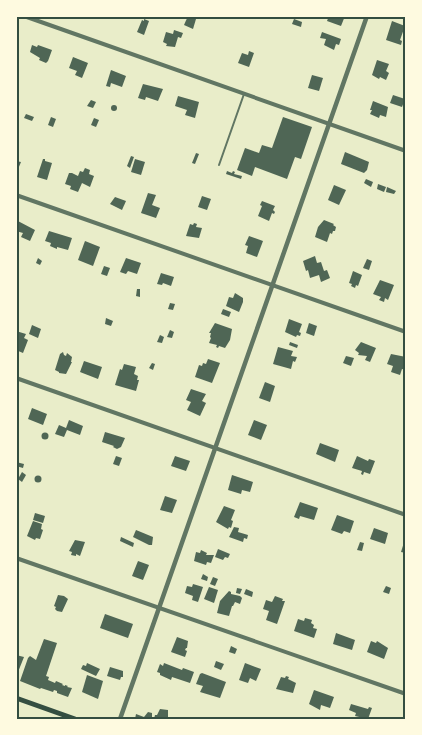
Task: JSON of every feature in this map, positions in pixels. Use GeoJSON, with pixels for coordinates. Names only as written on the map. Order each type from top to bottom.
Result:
{"type":"FeatureCollection","features":[{"type":"Feature","properties":{"kind":"main road"},"geometry":{"type":"LineString","coordinates":[[16,698],[75,719]]}},
{"type":"Feature","properties":{"kind":"street"},"geometry":{"type":"LineString","coordinates":[[24,16],[406,151]]}},
{"type":"Feature","properties":{"kind":"street"},"geometry":{"type":"LineString","coordinates":[[120,719],[367,16]]}},
{"type":"Feature","properties":{"kind":"street"},"geometry":{"type":"LineString","coordinates":[[16,195],[406,332]]}},
{"type":"Feature","properties":{"kind":"street"},"geometry":{"type":"LineString","coordinates":[[16,378],[406,515]]}},
{"type":"Feature","properties":{"kind":"street"},"geometry":{"type":"LineString","coordinates":[[16,558],[406,694]]}},
{"type":"Feature","properties":{"kind":"lane"},"geometry":{"type":"LineString","coordinates":[[219,165],[244,94]]}},
{"type":"Feature","properties":{"kind":"building"},"geometry":{"type":"Polygon","coordinates":[[[188,16],[196,19],[193,29],[184,25],[188,16]]]}},
{"type":"Feature","properties":{"kind":"building"},"geometry":{"type":"Polygon","coordinates":[[[329,16],[345,16],[341,26],[327,21],[329,16]]]}},
{"type":"Feature","properties":{"kind":"building"},"geometry":{"type":"Polygon","coordinates":[[[144,19],[149,21],[144,35],[137,32],[144,19]]]}},
{"type":"Feature","properties":{"kind":"building"},"geometry":{"type":"Polygon","coordinates":[[[294,19],[302,22],[301,27],[292,24],[294,19]]]}},
{"type":"Feature","properties":{"kind":"building"},"geometry":{"type":"Polygon","coordinates":[[[392,21],[405,26],[400,40],[402,41],[401,45],[386,40],[392,21]]]}},
{"type":"Feature","properties":{"kind":"building"},"geometry":{"type":"Polygon","coordinates":[[[174,30],[183,33],[181,38],[178,37],[175,47],[166,46],[167,44],[163,42],[166,32],[173,34],[174,30]]]}},
{"type":"Feature","properties":{"kind":"building"},"geometry":{"type":"Polygon","coordinates":[[[322,32],[341,39],[339,45],[336,44],[334,50],[324,45],[326,39],[320,38],[322,32]]]}},
{"type":"Feature","properties":{"kind":"building"},"geometry":{"type":"Polygon","coordinates":[[[32,45],[52,50],[46,63],[30,52],[32,45]]]}},
{"type":"Feature","properties":{"kind":"building"},"geometry":{"type":"Polygon","coordinates":[[[249,51],[254,53],[249,67],[238,63],[242,53],[248,55],[249,51]]]}},
{"type":"Feature","properties":{"kind":"building"},"geometry":{"type":"Polygon","coordinates":[[[73,57],[88,63],[82,78],[75,75],[77,71],[69,68],[73,57]]]}},
{"type":"Feature","properties":{"kind":"building"},"geometry":{"type":"Polygon","coordinates":[[[377,60],[389,64],[386,71],[389,73],[386,80],[372,75],[377,60]]]}},
{"type":"Feature","properties":{"kind":"building"},"geometry":{"type":"Polygon","coordinates":[[[111,70],[126,76],[122,87],[111,83],[110,87],[106,86],[111,70]]]}},
{"type":"Feature","properties":{"kind":"building"},"geometry":{"type":"Polygon","coordinates":[[[312,75],[323,78],[319,91],[308,88],[312,75]]]}},
{"type":"Feature","properties":{"kind":"building"},"geometry":{"type":"Polygon","coordinates":[[[143,84],[163,89],[158,101],[146,97],[145,100],[138,98],[143,84]]]}},
{"type":"Feature","properties":{"kind":"building"},"geometry":{"type":"Polygon","coordinates":[[[393,95],[405,99],[402,107],[390,103],[393,95]]]}},
{"type":"Feature","properties":{"kind":"building"},"geometry":{"type":"Polygon","coordinates":[[[178,96],[199,102],[195,118],[185,115],[187,110],[175,106],[178,96]]]}},
{"type":"Feature","properties":{"kind":"building"},"geometry":{"type":"Polygon","coordinates":[[[91,100],[96,102],[93,108],[87,106],[91,100]]]}},
{"type":"Feature","properties":{"kind":"building"},"geometry":{"type":"Polygon","coordinates":[[[373,101],[388,107],[386,117],[380,115],[379,118],[370,114],[373,101]]]}},
{"type":"Feature","properties":{"kind":"building"},"geometry":{"type":"Polygon","coordinates":[[[114,105],[117,108],[114,111],[111,108],[114,105]]]}},
{"type":"Feature","properties":{"kind":"building"},"geometry":{"type":"Polygon","coordinates":[[[26,114],[34,117],[32,121],[24,118],[26,114]]]}},
{"type":"Feature","properties":{"kind":"building"},"geometry":{"type":"Polygon","coordinates":[[[51,117],[56,119],[53,127],[48,125],[51,117]]]}},
{"type":"Feature","properties":{"kind":"building"},"geometry":{"type":"Polygon","coordinates":[[[283,117],[312,127],[301,159],[295,157],[287,179],[255,167],[252,176],[237,170],[245,148],[259,153],[262,145],[272,148],[283,117]]]}},
{"type":"Feature","properties":{"kind":"building"},"geometry":{"type":"Polygon","coordinates":[[[94,118],[99,120],[96,127],[91,125],[94,118]]]}},
{"type":"Feature","properties":{"kind":"building"},"geometry":{"type":"Polygon","coordinates":[[[345,152],[369,162],[367,170],[364,173],[341,164],[345,152]]]}},
{"type":"Feature","properties":{"kind":"building"},"geometry":{"type":"Polygon","coordinates":[[[196,153],[199,154],[195,164],[192,163],[196,153]]]}},
{"type":"Feature","properties":{"kind":"building"},"geometry":{"type":"Polygon","coordinates":[[[131,156],[134,157],[130,168],[127,166],[131,156]]]}},
{"type":"Feature","properties":{"kind":"building"},"geometry":{"type":"Polygon","coordinates":[[[43,159],[52,163],[47,180],[37,177],[43,159]]]}},
{"type":"Feature","properties":{"kind":"building"},"geometry":{"type":"Polygon","coordinates":[[[135,159],[145,162],[141,175],[131,172],[135,159]]]}},
{"type":"Feature","properties":{"kind":"building"},"geometry":{"type":"Polygon","coordinates":[[[16,161],[21,162],[16,174],[16,161]]]}},
{"type":"Feature","properties":{"kind":"building"},"geometry":{"type":"Polygon","coordinates":[[[85,168],[90,170],[89,174],[94,176],[90,187],[82,183],[78,192],[70,189],[71,186],[65,184],[69,173],[78,176],[80,171],[83,172],[85,168]]]}},
{"type":"Feature","properties":{"kind":"building"},"geometry":{"type":"Polygon","coordinates":[[[227,171],[232,173],[233,171],[235,172],[234,174],[242,176],[241,179],[226,174],[227,171]]]}},
{"type":"Feature","properties":{"kind":"building"},"geometry":{"type":"Polygon","coordinates":[[[366,179],[373,182],[371,187],[364,183],[366,179]]]}},
{"type":"Feature","properties":{"kind":"building"},"geometry":{"type":"Polygon","coordinates":[[[378,184],[386,187],[384,192],[377,189],[378,184]]]}},
{"type":"Feature","properties":{"kind":"building"},"geometry":{"type":"Polygon","coordinates":[[[334,185],[346,190],[339,205],[328,200],[334,185]]]}},
{"type":"Feature","properties":{"kind":"building"},"geometry":{"type":"Polygon","coordinates":[[[387,187],[396,191],[394,194],[386,192],[387,187]]]}},
{"type":"Feature","properties":{"kind":"building"},"geometry":{"type":"Polygon","coordinates":[[[148,193],[156,195],[152,205],[160,208],[156,218],[141,213],[148,193]]]}},
{"type":"Feature","properties":{"kind":"building"},"geometry":{"type":"Polygon","coordinates":[[[202,196],[211,199],[207,210],[198,207],[202,196]]]}},
{"type":"Feature","properties":{"kind":"building"},"geometry":{"type":"Polygon","coordinates":[[[115,197],[126,201],[122,210],[110,204],[115,197]]]}},
{"type":"Feature","properties":{"kind":"building"},"geometry":{"type":"Polygon","coordinates":[[[262,201],[275,206],[273,210],[275,212],[274,214],[272,213],[269,221],[258,216],[262,201]]]}},
{"type":"Feature","properties":{"kind":"building"},"geometry":{"type":"Polygon","coordinates":[[[16,220],[35,230],[30,241],[21,237],[23,233],[16,231],[16,220]]]}},
{"type":"Feature","properties":{"kind":"building"},"geometry":{"type":"Polygon","coordinates":[[[324,220],[334,224],[336,227],[332,234],[330,233],[327,242],[315,237],[318,227],[324,220]]]}},
{"type":"Feature","properties":{"kind":"building"},"geometry":{"type":"Polygon","coordinates":[[[194,223],[197,224],[196,227],[202,228],[199,238],[186,236],[190,224],[193,225],[194,223]]]}},
{"type":"Feature","properties":{"kind":"building"},"geometry":{"type":"Polygon","coordinates":[[[49,231],[72,238],[68,250],[57,247],[57,249],[50,246],[51,243],[45,241],[49,231]]]}},
{"type":"Feature","properties":{"kind":"building"},"geometry":{"type":"Polygon","coordinates":[[[249,236],[263,241],[257,257],[246,253],[248,246],[245,245],[249,236]]]}},
{"type":"Feature","properties":{"kind":"building"},"geometry":{"type":"Polygon","coordinates":[[[85,241],[100,247],[93,266],[78,260],[85,241]]]}},
{"type":"Feature","properties":{"kind":"building"},"geometry":{"type":"Polygon","coordinates":[[[315,256],[317,263],[321,262],[324,271],[327,270],[330,278],[321,282],[319,275],[310,278],[303,261],[315,256]]]}},
{"type":"Feature","properties":{"kind":"building"},"geometry":{"type":"Polygon","coordinates":[[[38,258],[42,261],[40,265],[36,263],[38,258]]]}},
{"type":"Feature","properties":{"kind":"building"},"geometry":{"type":"Polygon","coordinates":[[[126,258],[141,263],[137,274],[128,271],[126,274],[120,272],[126,258]]]}},
{"type":"Feature","properties":{"kind":"building"},"geometry":{"type":"Polygon","coordinates":[[[367,259],[372,261],[369,270],[363,268],[367,259]]]}},
{"type":"Feature","properties":{"kind":"building"},"geometry":{"type":"Polygon","coordinates":[[[104,266],[110,268],[107,276],[101,274],[104,266]]]}},
{"type":"Feature","properties":{"kind":"building"},"geometry":{"type":"Polygon","coordinates":[[[353,271],[362,275],[358,286],[356,285],[355,288],[349,283],[353,271]]]}},
{"type":"Feature","properties":{"kind":"building"},"geometry":{"type":"Polygon","coordinates":[[[161,273],[174,277],[171,286],[163,283],[162,285],[157,284],[161,273]]]}},
{"type":"Feature","properties":{"kind":"building"},"geometry":{"type":"Polygon","coordinates":[[[380,280],[394,285],[388,300],[385,298],[384,302],[379,300],[381,297],[373,294],[380,280]]]}},
{"type":"Feature","properties":{"kind":"building"},"geometry":{"type":"Polygon","coordinates":[[[137,289],[140,289],[140,297],[136,296],[137,289]]]}},
{"type":"Feature","properties":{"kind":"building"},"geometry":{"type":"Polygon","coordinates":[[[235,293],[243,298],[239,312],[226,306],[229,297],[233,298],[235,293]]]}},
{"type":"Feature","properties":{"kind":"building"},"geometry":{"type":"Polygon","coordinates":[[[170,303],[175,304],[173,310],[168,309],[170,303]]]}},
{"type":"Feature","properties":{"kind":"building"},"geometry":{"type":"Polygon","coordinates":[[[223,309],[231,312],[229,317],[221,314],[223,309]]]}},
{"type":"Feature","properties":{"kind":"building"},"geometry":{"type":"Polygon","coordinates":[[[106,318],[113,321],[111,326],[105,324],[106,318]]]}},
{"type":"Feature","properties":{"kind":"building"},"geometry":{"type":"Polygon","coordinates":[[[289,319],[302,324],[299,332],[301,333],[300,336],[297,335],[296,337],[285,332],[289,319]]]}},
{"type":"Feature","properties":{"kind":"building"},"geometry":{"type":"Polygon","coordinates":[[[215,323],[232,329],[230,340],[225,348],[219,346],[218,348],[216,347],[217,345],[209,343],[211,333],[209,333],[215,323]]]}},
{"type":"Feature","properties":{"kind":"building"},"geometry":{"type":"Polygon","coordinates":[[[309,323],[317,326],[314,336],[306,333],[309,323]]]}},
{"type":"Feature","properties":{"kind":"building"},"geometry":{"type":"Polygon","coordinates":[[[32,325],[41,329],[38,338],[29,334],[32,325]]]}},
{"type":"Feature","properties":{"kind":"building"},"geometry":{"type":"Polygon","coordinates":[[[170,330],[174,332],[172,338],[167,337],[170,330]]]}},
{"type":"Feature","properties":{"kind":"building"},"geometry":{"type":"Polygon","coordinates":[[[16,331],[26,334],[24,338],[28,340],[23,353],[16,350],[16,331]]]}},
{"type":"Feature","properties":{"kind":"building"},"geometry":{"type":"Polygon","coordinates":[[[160,335],[164,337],[162,343],[157,342],[160,335]]]}},
{"type":"Feature","properties":{"kind":"building"},"geometry":{"type":"Polygon","coordinates":[[[290,342],[298,345],[297,348],[289,345],[290,342]]]}},
{"type":"Feature","properties":{"kind":"building"},"geometry":{"type":"Polygon","coordinates":[[[361,342],[376,348],[370,362],[365,360],[367,356],[358,355],[359,353],[355,350],[361,342]]]}},
{"type":"Feature","properties":{"kind":"building"},"geometry":{"type":"Polygon","coordinates":[[[278,347],[293,351],[291,356],[297,357],[295,362],[293,361],[291,369],[273,364],[278,347]]]}},
{"type":"Feature","properties":{"kind":"building"},"geometry":{"type":"Polygon","coordinates":[[[63,352],[64,355],[66,356],[67,353],[72,357],[72,362],[66,374],[55,370],[60,354],[63,352]]]}},
{"type":"Feature","properties":{"kind":"building"},"geometry":{"type":"Polygon","coordinates":[[[391,354],[406,357],[406,370],[402,369],[400,375],[391,372],[393,366],[387,364],[391,354]]]}},
{"type":"Feature","properties":{"kind":"building"},"geometry":{"type":"Polygon","coordinates":[[[346,356],[354,358],[351,366],[343,363],[346,356]]]}},
{"type":"Feature","properties":{"kind":"building"},"geometry":{"type":"Polygon","coordinates":[[[208,359],[220,363],[212,383],[195,377],[199,365],[206,364],[208,359]]]}},
{"type":"Feature","properties":{"kind":"building"},"geometry":{"type":"Polygon","coordinates":[[[84,361],[102,367],[98,379],[80,372],[84,361]]]}},
{"type":"Feature","properties":{"kind":"building"},"geometry":{"type":"Polygon","coordinates":[[[152,363],[155,364],[153,370],[149,368],[152,363]]]}},
{"type":"Feature","properties":{"kind":"building"},"geometry":{"type":"Polygon","coordinates":[[[124,364],[136,367],[134,374],[138,376],[137,380],[139,380],[136,391],[115,385],[120,369],[122,370],[124,364]]]}},
{"type":"Feature","properties":{"kind":"building"},"geometry":{"type":"Polygon","coordinates":[[[265,382],[275,386],[270,402],[259,398],[265,382]]]}},
{"type":"Feature","properties":{"kind":"building"},"geometry":{"type":"Polygon","coordinates":[[[191,389],[206,394],[202,401],[206,403],[200,416],[187,410],[191,402],[186,400],[191,389]]]}},
{"type":"Feature","properties":{"kind":"building"},"geometry":{"type":"Polygon","coordinates":[[[32,408],[47,414],[43,425],[28,419],[32,408]]]}},
{"type":"Feature","properties":{"kind":"building"},"geometry":{"type":"Polygon","coordinates":[[[69,420],[83,426],[80,435],[67,430],[64,437],[55,434],[59,425],[66,428],[69,420]]]}},
{"type":"Feature","properties":{"kind":"building"},"geometry":{"type":"Polygon","coordinates":[[[254,420],[267,425],[261,440],[248,435],[254,420]]]}},
{"type":"Feature","properties":{"kind":"building"},"geometry":{"type":"Polygon","coordinates":[[[45,432],[49,436],[45,440],[41,436],[45,432]]]}},
{"type":"Feature","properties":{"kind":"building"},"geometry":{"type":"Polygon","coordinates":[[[105,432],[125,438],[121,447],[117,449],[102,442],[105,432]]]}},
{"type":"Feature","properties":{"kind":"building"},"geometry":{"type":"Polygon","coordinates":[[[320,443],[339,450],[335,462],[316,454],[320,443]]]}},
{"type":"Feature","properties":{"kind":"building"},"geometry":{"type":"Polygon","coordinates":[[[116,456],[122,458],[119,466],[113,464],[116,456]]]}},
{"type":"Feature","properties":{"kind":"building"},"geometry":{"type":"Polygon","coordinates":[[[175,456],[190,461],[186,471],[171,466],[175,456]]]}},
{"type":"Feature","properties":{"kind":"building"},"geometry":{"type":"Polygon","coordinates":[[[357,456],[368,461],[369,459],[375,461],[370,474],[364,472],[363,475],[361,474],[362,471],[352,468],[357,456]]]}},
{"type":"Feature","properties":{"kind":"building"},"geometry":{"type":"Polygon","coordinates":[[[16,462],[24,464],[23,468],[16,466],[16,462]]]}},
{"type":"Feature","properties":{"kind":"building"},"geometry":{"type":"Polygon","coordinates":[[[22,472],[26,475],[22,482],[18,479],[22,472]]]}},
{"type":"Feature","properties":{"kind":"building"},"geometry":{"type":"Polygon","coordinates":[[[232,475],[253,482],[250,492],[242,490],[241,494],[228,490],[232,475]]]}},
{"type":"Feature","properties":{"kind":"building"},"geometry":{"type":"Polygon","coordinates":[[[38,476],[41,479],[38,482],[35,479],[38,476]]]}},
{"type":"Feature","properties":{"kind":"building"},"geometry":{"type":"Polygon","coordinates":[[[165,496],[177,500],[172,513],[160,510],[165,496]]]}},
{"type":"Feature","properties":{"kind":"building"},"geometry":{"type":"Polygon","coordinates":[[[300,502],[318,508],[314,520],[300,516],[299,519],[294,517],[300,502]]]}},
{"type":"Feature","properties":{"kind":"building"},"geometry":{"type":"Polygon","coordinates":[[[224,506],[235,510],[231,520],[233,521],[231,528],[229,527],[228,529],[216,522],[224,506]]]}},
{"type":"Feature","properties":{"kind":"building"},"geometry":{"type":"Polygon","coordinates":[[[35,513],[45,516],[43,523],[33,520],[35,513]]]}},
{"type":"Feature","properties":{"kind":"building"},"geometry":{"type":"Polygon","coordinates":[[[337,515],[354,521],[350,533],[344,531],[342,534],[331,530],[337,515]]]}},
{"type":"Feature","properties":{"kind":"building"},"geometry":{"type":"Polygon","coordinates":[[[33,521],[42,524],[41,529],[43,530],[40,539],[36,538],[35,540],[27,536],[33,521]]]}},
{"type":"Feature","properties":{"kind":"building"},"geometry":{"type":"Polygon","coordinates":[[[234,527],[239,528],[238,532],[248,535],[247,539],[244,538],[243,542],[229,537],[234,527]]]}},
{"type":"Feature","properties":{"kind":"building"},"geometry":{"type":"Polygon","coordinates":[[[374,528],[388,533],[385,544],[370,539],[374,528]]]}},
{"type":"Feature","properties":{"kind":"building"},"geometry":{"type":"Polygon","coordinates":[[[136,530],[153,537],[152,545],[133,537],[136,530]]]}},
{"type":"Feature","properties":{"kind":"building"},"geometry":{"type":"Polygon","coordinates":[[[121,537],[134,543],[133,547],[120,541],[121,537]]]}},
{"type":"Feature","properties":{"kind":"building"},"geometry":{"type":"Polygon","coordinates":[[[75,540],[85,542],[80,556],[76,554],[76,556],[71,555],[72,552],[69,551],[75,540]]]}},
{"type":"Feature","properties":{"kind":"building"},"geometry":{"type":"Polygon","coordinates":[[[406,540],[406,553],[401,552],[406,540]]]}},
{"type":"Feature","properties":{"kind":"building"},"geometry":{"type":"Polygon","coordinates":[[[360,542],[364,543],[362,551],[357,550],[360,542]]]}},
{"type":"Feature","properties":{"kind":"building"},"geometry":{"type":"Polygon","coordinates":[[[218,549],[230,554],[228,558],[225,557],[223,560],[215,557],[218,549]]]}},
{"type":"Feature","properties":{"kind":"building"},"geometry":{"type":"Polygon","coordinates":[[[201,550],[207,553],[206,555],[214,555],[211,563],[207,562],[206,565],[194,561],[196,552],[200,553],[201,550]]]}},
{"type":"Feature","properties":{"kind":"building"},"geometry":{"type":"Polygon","coordinates":[[[138,561],[149,565],[143,580],[132,576],[138,561]]]}},
{"type":"Feature","properties":{"kind":"building"},"geometry":{"type":"Polygon","coordinates":[[[203,574],[208,577],[207,581],[201,579],[203,574]]]}},
{"type":"Feature","properties":{"kind":"building"},"geometry":{"type":"Polygon","coordinates":[[[213,577],[218,579],[215,586],[210,584],[213,577]]]}},
{"type":"Feature","properties":{"kind":"building"},"geometry":{"type":"Polygon","coordinates":[[[193,584],[203,587],[198,602],[192,600],[193,596],[185,593],[187,586],[192,587],[193,584]]]}},
{"type":"Feature","properties":{"kind":"building"},"geometry":{"type":"Polygon","coordinates":[[[386,586],[391,588],[389,594],[383,592],[386,586]]]}},
{"type":"Feature","properties":{"kind":"building"},"geometry":{"type":"Polygon","coordinates":[[[209,587],[218,590],[214,603],[204,599],[209,587]]]}},
{"type":"Feature","properties":{"kind":"building"},"geometry":{"type":"Polygon","coordinates":[[[237,588],[242,589],[240,594],[236,593],[237,588]]]}},
{"type":"Feature","properties":{"kind":"building"},"geometry":{"type":"Polygon","coordinates":[[[246,589],[253,592],[252,597],[244,594],[246,589]]]}},
{"type":"Feature","properties":{"kind":"building"},"geometry":{"type":"Polygon","coordinates":[[[229,591],[231,594],[242,598],[240,604],[235,602],[229,616],[217,613],[220,601],[229,591]]]}},
{"type":"Feature","properties":{"kind":"building"},"geometry":{"type":"Polygon","coordinates":[[[58,595],[68,599],[62,612],[57,611],[54,606],[58,595]]]}},
{"type":"Feature","properties":{"kind":"building"},"geometry":{"type":"Polygon","coordinates":[[[275,596],[285,601],[277,624],[266,620],[269,611],[263,609],[266,600],[272,602],[275,596]]]}},
{"type":"Feature","properties":{"kind":"building"},"geometry":{"type":"Polygon","coordinates":[[[105,614],[133,624],[128,638],[100,628],[105,614]]]}},
{"type":"Feature","properties":{"kind":"building"},"geometry":{"type":"Polygon","coordinates":[[[305,618],[312,620],[313,628],[317,629],[314,638],[294,631],[298,619],[304,621],[305,618]]]}},
{"type":"Feature","properties":{"kind":"building"},"geometry":{"type":"Polygon","coordinates":[[[336,633],[355,640],[352,650],[333,644],[336,633]]]}},
{"type":"Feature","properties":{"kind":"building"},"geometry":{"type":"Polygon","coordinates":[[[177,637],[188,641],[185,657],[171,652],[177,637]]]}},
{"type":"Feature","properties":{"kind":"building"},"geometry":{"type":"Polygon","coordinates":[[[44,639],[57,643],[46,676],[49,677],[48,680],[55,683],[56,681],[72,688],[68,697],[54,690],[53,692],[20,681],[28,658],[30,656],[36,660],[44,639]]]}},
{"type":"Feature","properties":{"kind":"building"},"geometry":{"type":"Polygon","coordinates":[[[371,641],[376,643],[377,641],[388,648],[384,659],[367,652],[371,641]]]}},
{"type":"Feature","properties":{"kind":"building"},"geometry":{"type":"Polygon","coordinates":[[[231,646],[237,649],[235,654],[229,652],[231,646]]]}},
{"type":"Feature","properties":{"kind":"building"},"geometry":{"type":"Polygon","coordinates":[[[16,655],[24,657],[16,677],[16,655]]]}},
{"type":"Feature","properties":{"kind":"building"},"geometry":{"type":"Polygon","coordinates":[[[216,661],[224,664],[221,670],[214,667],[216,661]]]}},
{"type":"Feature","properties":{"kind":"building"},"geometry":{"type":"Polygon","coordinates":[[[87,663],[100,669],[96,676],[81,669],[87,663]]]}},
{"type":"Feature","properties":{"kind":"building"},"geometry":{"type":"Polygon","coordinates":[[[164,663],[182,670],[183,668],[194,672],[190,683],[172,677],[171,680],[160,675],[157,672],[160,664],[163,666],[164,663]]]}},
{"type":"Feature","properties":{"kind":"building"},"geometry":{"type":"Polygon","coordinates":[[[245,663],[261,669],[256,681],[250,678],[248,683],[239,680],[245,663]]]}},
{"type":"Feature","properties":{"kind":"building"},"geometry":{"type":"Polygon","coordinates":[[[110,667],[123,671],[123,677],[120,680],[107,676],[110,667]]]}},
{"type":"Feature","properties":{"kind":"building"},"geometry":{"type":"Polygon","coordinates":[[[202,673],[226,682],[220,698],[200,692],[203,686],[196,684],[202,673]]]}},
{"type":"Feature","properties":{"kind":"building"},"geometry":{"type":"Polygon","coordinates":[[[87,675],[103,681],[98,699],[82,692],[87,675]]]}},
{"type":"Feature","properties":{"kind":"building"},"geometry":{"type":"Polygon","coordinates":[[[286,676],[296,683],[293,693],[276,689],[281,677],[285,678],[286,676]]]}},
{"type":"Feature","properties":{"kind":"building"},"geometry":{"type":"Polygon","coordinates":[[[314,690],[334,697],[330,708],[321,705],[320,710],[309,704],[314,690]]]}},
{"type":"Feature","properties":{"kind":"building"},"geometry":{"type":"Polygon","coordinates":[[[351,704],[368,709],[369,707],[372,708],[368,719],[355,716],[356,713],[349,710],[351,704]]]}},
{"type":"Feature","properties":{"kind":"building"},"geometry":{"type":"Polygon","coordinates":[[[160,709],[168,710],[168,717],[165,719],[154,719],[155,715],[157,715],[160,709]]]}},
{"type":"Feature","properties":{"kind":"building"},"geometry":{"type":"Polygon","coordinates":[[[148,712],[152,713],[152,719],[135,719],[136,714],[144,717],[148,712]]]}}]}
